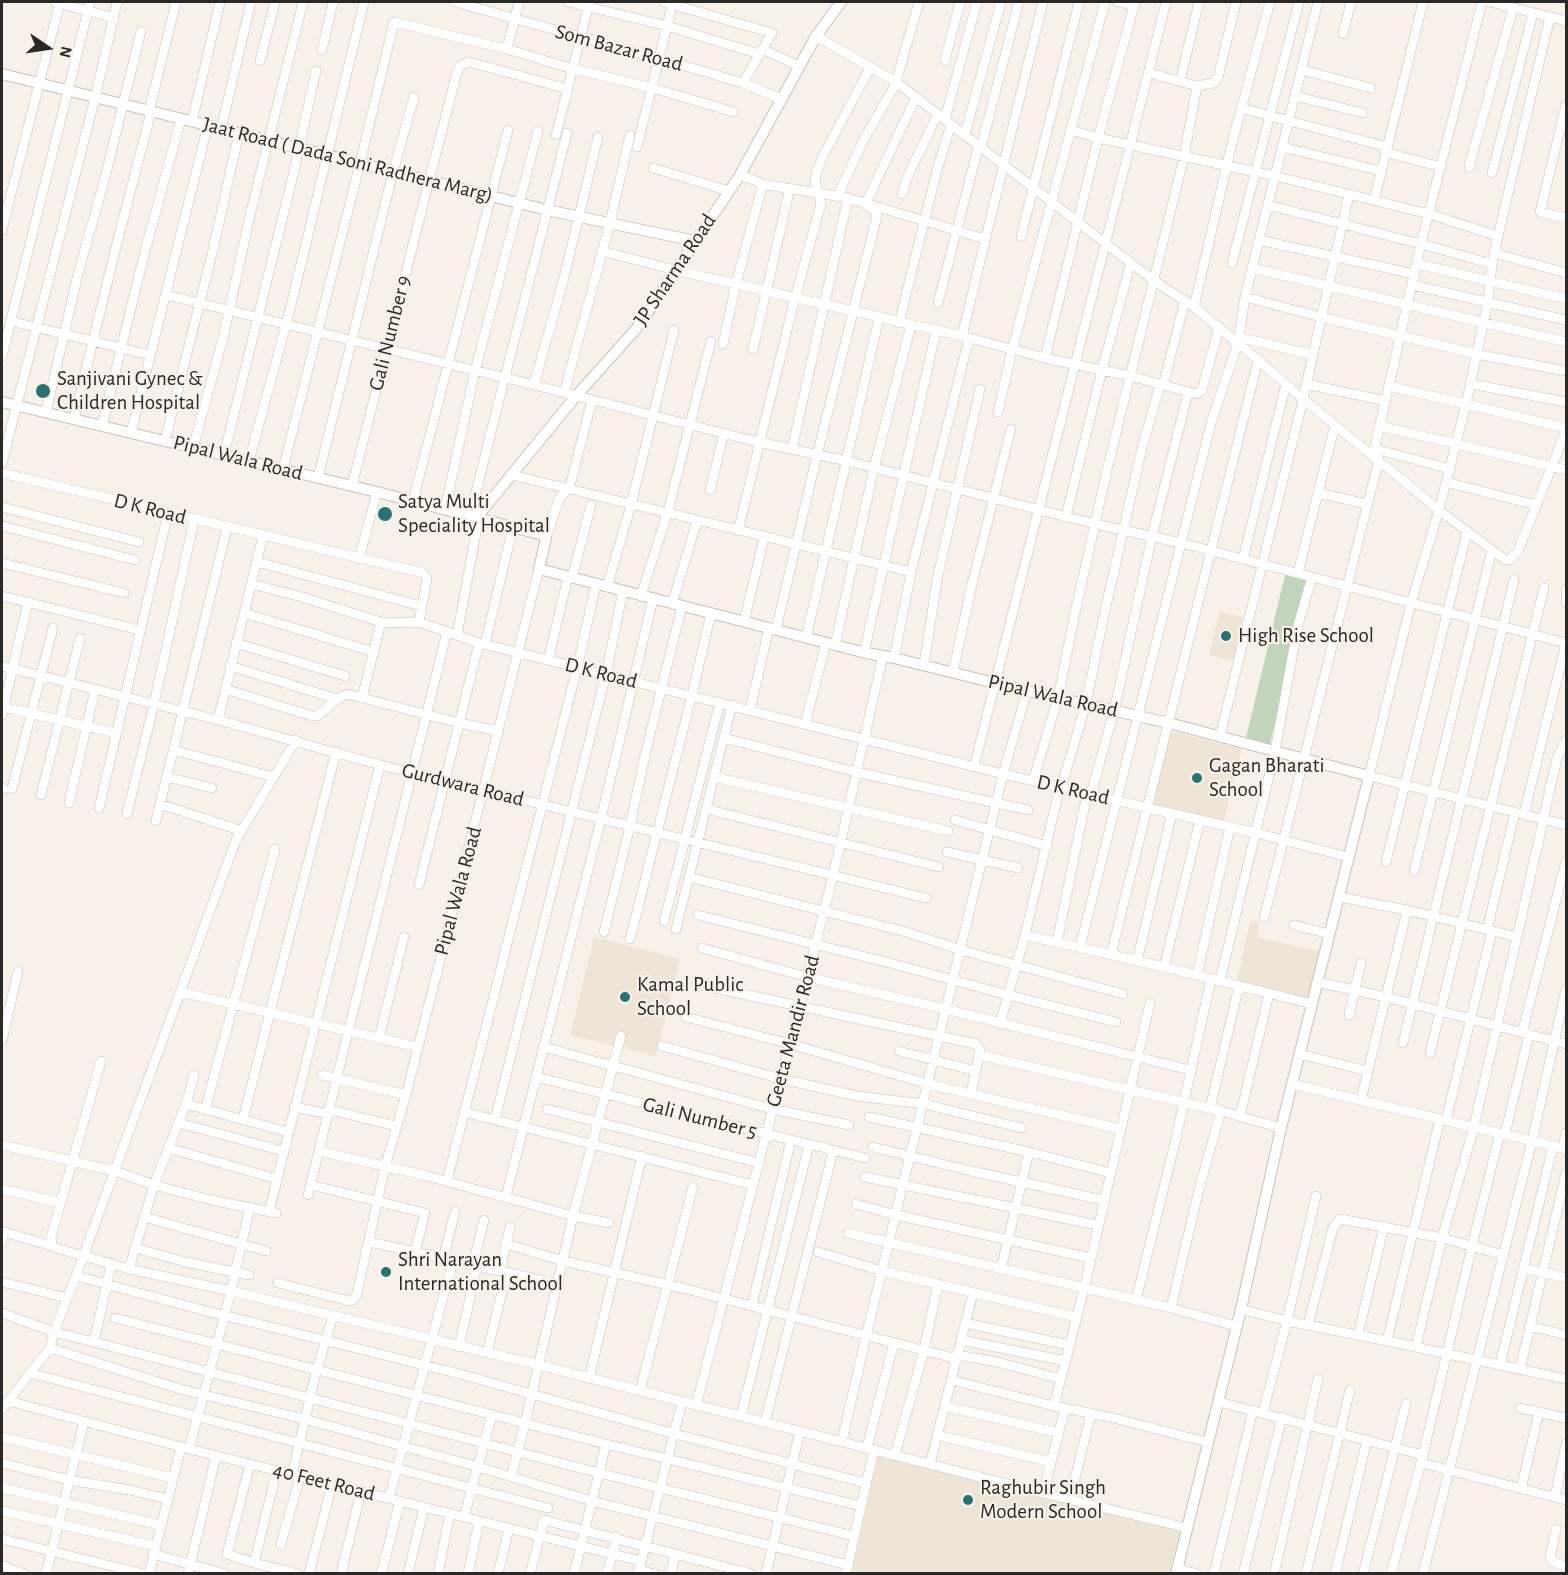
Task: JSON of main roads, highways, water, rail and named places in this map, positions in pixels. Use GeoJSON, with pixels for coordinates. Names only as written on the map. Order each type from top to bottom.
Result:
{"type":"FeatureCollection","features":[{"type":"Feature","properties":{"kind":"place","name":"Sanjivani Gynec & Children Hospital"},"geometry":{"type":"Point","coordinates":[43,391]}},
{"type":"Feature","properties":{"kind":"place","name":"Satya Multi Speciality Hospital"},"geometry":{"type":"Point","coordinates":[385,514]}},
{"type":"Feature","properties":{"kind":"place","name":"High Rise School"},"geometry":{"type":"Point","coordinates":[1226,636]}},
{"type":"Feature","properties":{"kind":"place","name":"Gagan Bharati School"},"geometry":{"type":"Point","coordinates":[1197,778]}},
{"type":"Feature","properties":{"kind":"place","name":"Kamal Public School"},"geometry":{"type":"Point","coordinates":[625,997]}},
{"type":"Feature","properties":{"kind":"place","name":"Shri Narayan International School"},"geometry":{"type":"Point","coordinates":[386,1272]}},
{"type":"Feature","properties":{"kind":"place","name":"Raghubir Singh Modern School"},"geometry":{"type":"Point","coordinates":[968,1500]}}]}
